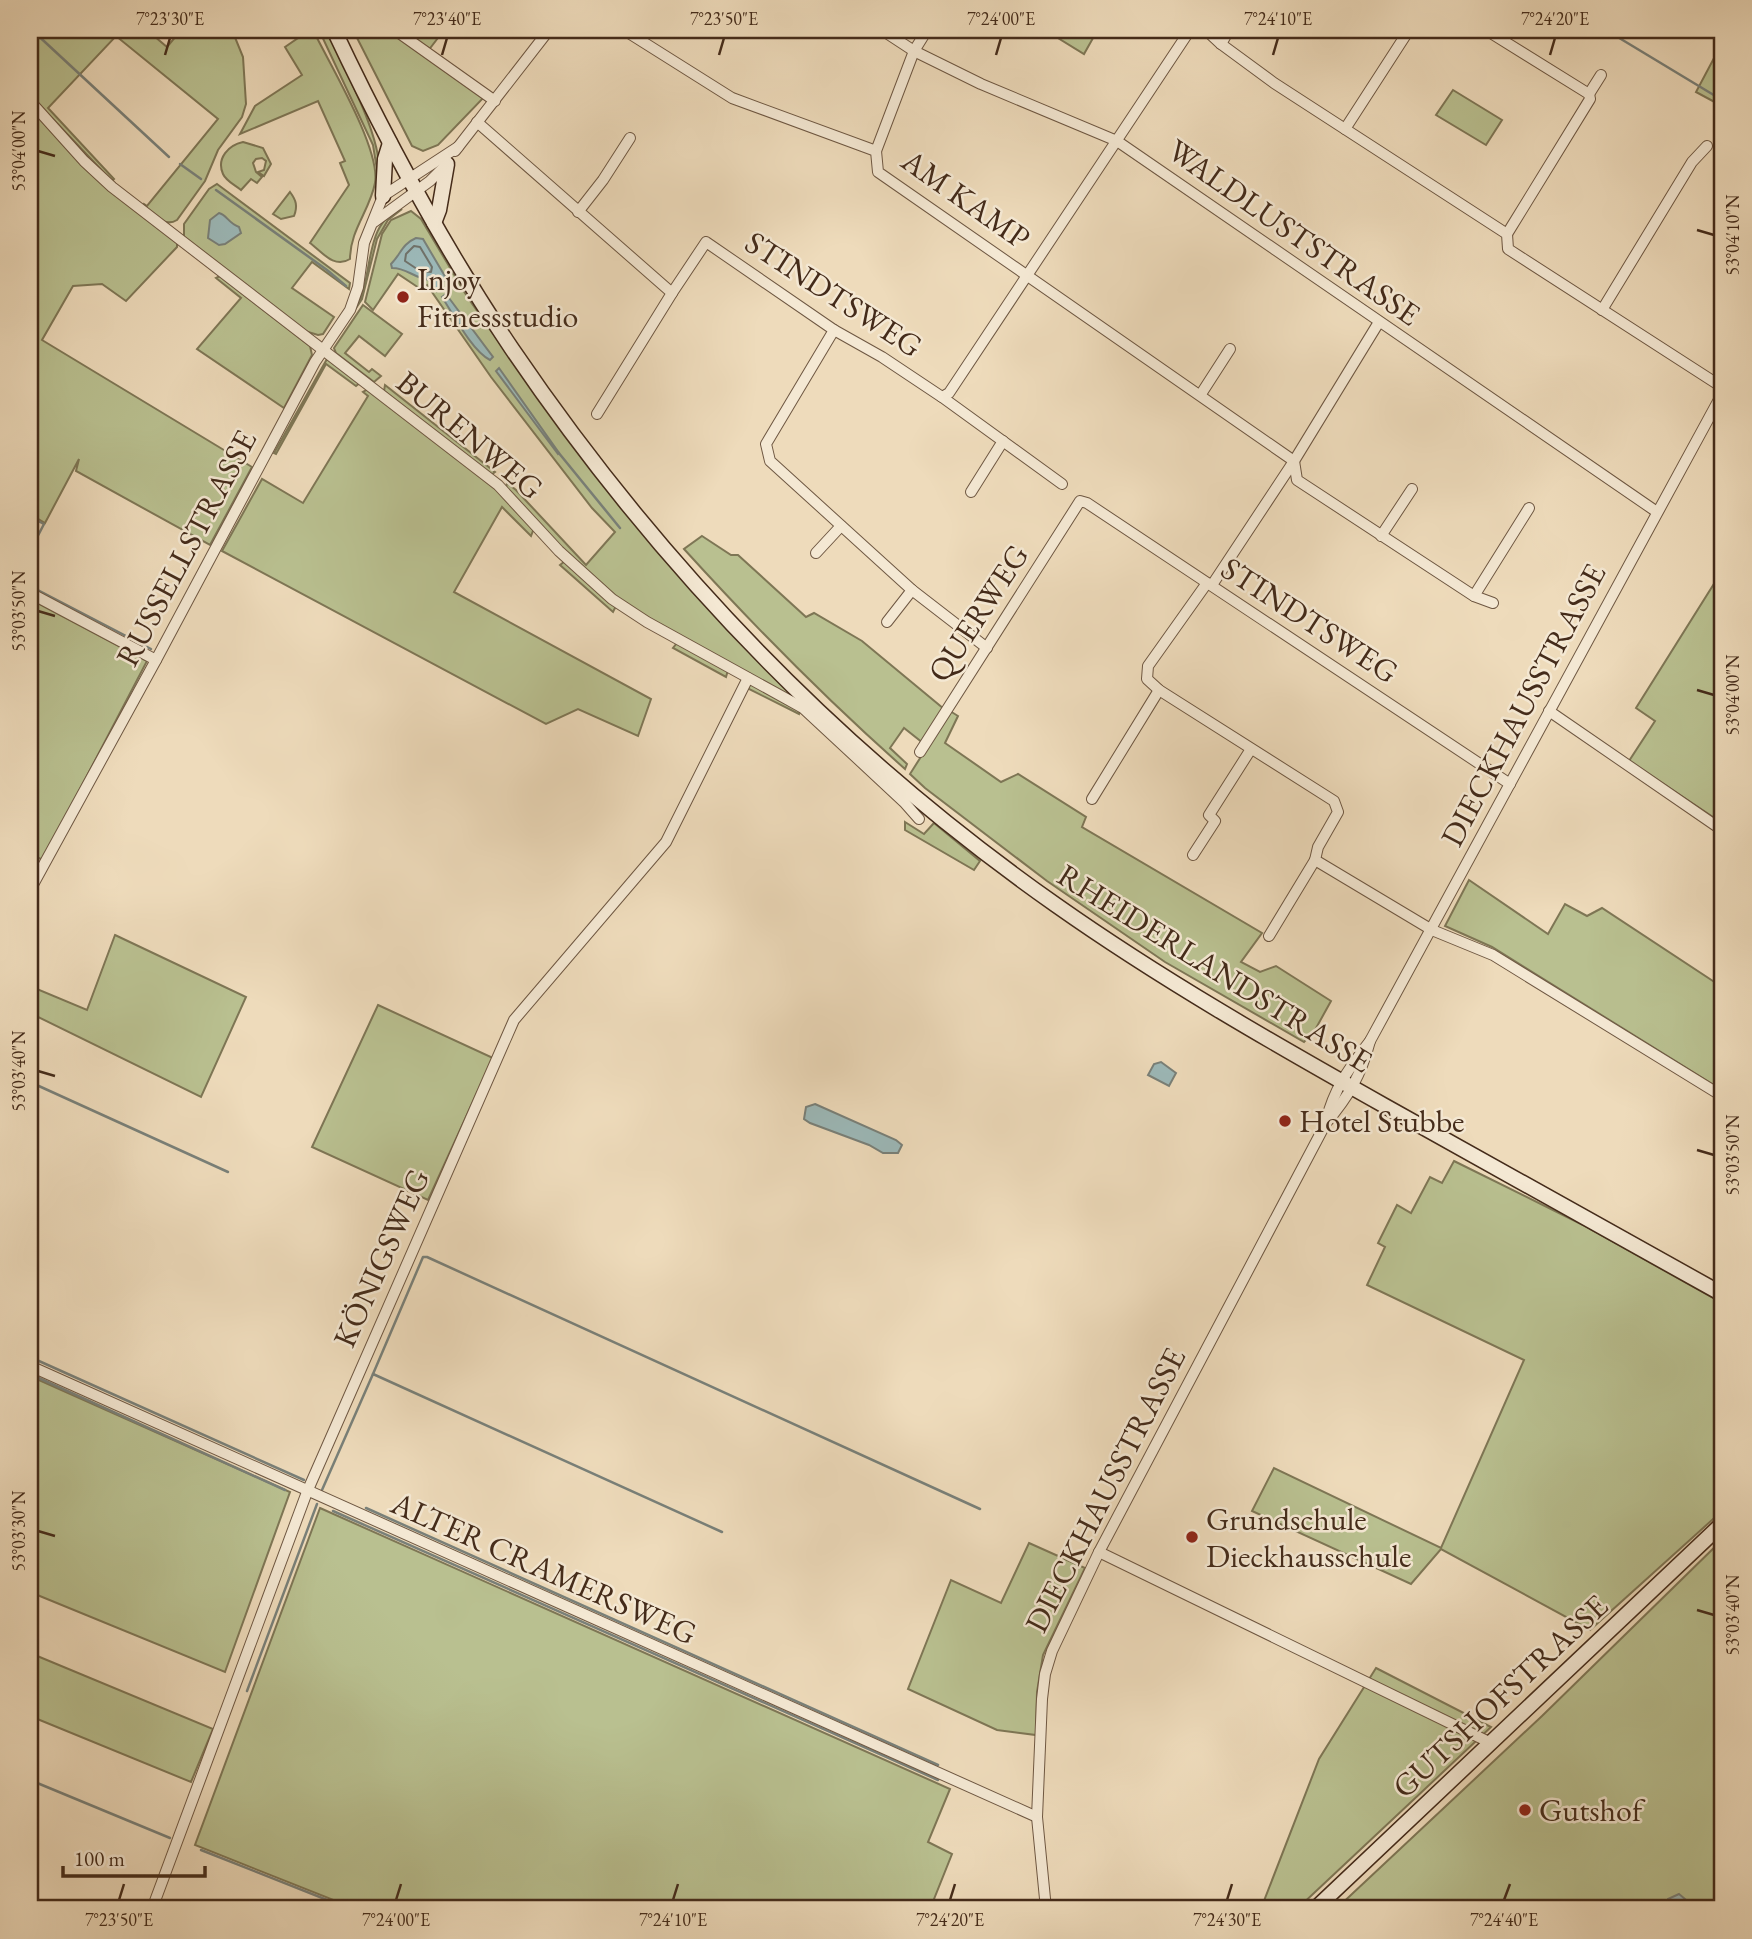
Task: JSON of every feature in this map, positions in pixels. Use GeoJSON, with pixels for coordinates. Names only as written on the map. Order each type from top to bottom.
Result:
{"type":"FeatureCollection","features":[{"type":"Feature","properties":{"kind":"main road","name":"RHEIDERLANDSTRASSE"},"geometry":{"type":"LineString","coordinates":[[334,30],[390,143],[434,223],[511,348],[577,441],[684,573],[741,634],[848,739],[953,827],[1056,905],[1174,983],[1347,1084],[1722,1294]]}},
{"type":"Feature","properties":{"kind":"main road"},"geometry":{"type":"LineString","coordinates":[[383,196],[385,159],[390,143]]}},
{"type":"Feature","properties":{"kind":"main road"},"geometry":{"type":"LineString","coordinates":[[434,223],[447,164]]}},
{"type":"Feature","properties":{"kind":"main road","name":"GUTSHOFSTRASSE"},"geometry":{"type":"LineString","coordinates":[[1315,1909],[1722,1524]]}},
{"type":"Feature","properties":{"kind":"street"},"geometry":{"type":"LineString","coordinates":[[395,30],[495,101]]}},
{"type":"Feature","properties":{"kind":"street"},"geometry":{"type":"LineString","coordinates":[[383,196],[412,185],[447,164],[549,30]]}},
{"type":"Feature","properties":{"kind":"street","name":"AM KAMP"},"geometry":{"type":"LineString","coordinates":[[624,30],[732,98],[876,151],[878,172],[1294,461],[1297,480],[1474,596],[1493,603]]}},
{"type":"Feature","properties":{"kind":"street","name":"WALDLUSTSTRASSE"},"geometry":{"type":"LineString","coordinates":[[882,30],[914,51],[981,84],[1117,141],[1657,512]]}},
{"type":"Feature","properties":{"kind":"street"},"geometry":{"type":"LineString","coordinates":[[876,151],[914,51],[927,30]]}},
{"type":"Feature","properties":{"kind":"street"},"geometry":{"type":"LineString","coordinates":[[942,397],[949,393],[1189,30]]}},
{"type":"Feature","properties":{"kind":"street"},"geometry":{"type":"LineString","coordinates":[[1206,30],[1274,83],[1507,234]]}},
{"type":"Feature","properties":{"kind":"street"},"geometry":{"type":"LineString","coordinates":[[1221,44],[1229,30]]}},
{"type":"Feature","properties":{"kind":"street"},"geometry":{"type":"LineString","coordinates":[[1345,129],[1409,30]]}},
{"type":"Feature","properties":{"kind":"street"},"geometry":{"type":"LineString","coordinates":[[1486,30],[1589,93]]}},
{"type":"Feature","properties":{"kind":"street"},"geometry":{"type":"LineString","coordinates":[[1601,75],[1589,93],[1590,99],[1507,234],[1508,249],[1722,387]]}},
{"type":"Feature","properties":{"kind":"street","name":"BURENWEG"},"geometry":{"type":"LineString","coordinates":[[30,101],[84,161],[112,187],[498,485],[559,551],[612,599],[647,622],[803,708],[919,819]]}},
{"type":"Feature","properties":{"kind":"street"},"geometry":{"type":"LineString","coordinates":[[477,122],[672,293],[597,414]]}},
{"type":"Feature","properties":{"kind":"street"},"geometry":{"type":"LineString","coordinates":[[578,212],[630,138]]}},
{"type":"Feature","properties":{"kind":"street"},"geometry":{"type":"LineString","coordinates":[[1602,310],[1692,162],[1707,146]]}},
{"type":"Feature","properties":{"kind":"street"},"geometry":{"type":"LineString","coordinates":[[371,225],[412,185],[458,147]]}},
{"type":"Feature","properties":{"kind":"street","name":"RUSSELLSTRASSE"},"geometry":{"type":"LineString","coordinates":[[30,890],[323,351],[350,310],[355,298],[364,243],[383,196]]}},
{"type":"Feature","properties":{"kind":"street","name":"STINDTSWEG"},"geometry":{"type":"LineString","coordinates":[[672,293],[706,242],[834,330],[882,357],[942,397],[1062,484]]}},
{"type":"Feature","properties":{"kind":"street"},"geometry":{"type":"LineString","coordinates":[[1269,936],[1315,860],[1318,847],[1338,811],[1334,801],[1159,690],[1147,679],[1148,666],[1209,584],[1294,461],[1378,322]]}},
{"type":"Feature","properties":{"kind":"street"},"geometry":{"type":"LineString","coordinates":[[834,330],[766,444],[770,461],[912,590],[987,648]]}},
{"type":"Feature","properties":{"kind":"street"},"geometry":{"type":"LineString","coordinates":[[1201,394],[1230,349]]}},
{"type":"Feature","properties":{"kind":"street","name":"DIECKHAUSSTRASSE"},"geometry":{"type":"LineString","coordinates":[[1046,1909],[1037,1817],[1045,1674],[1052,1651],[1100,1552],[1326,1123],[1332,1096],[1347,1084],[1722,394]]}},
{"type":"Feature","properties":{"kind":"street"},"geometry":{"type":"LineString","coordinates":[[971,492],[1003,441]]}},
{"type":"Feature","properties":{"kind":"street"},"geometry":{"type":"LineString","coordinates":[[1381,536],[1412,489]]}},
{"type":"Feature","properties":{"kind":"street","name":"STINDTSWEG"},"geometry":{"type":"LineString","coordinates":[[1080,501],[1087,503],[1510,784]]}},
{"type":"Feature","properties":{"kind":"street","name":"QUERWEG"},"geometry":{"type":"LineString","coordinates":[[919,752],[1080,501]]}},
{"type":"Feature","properties":{"kind":"street"},"geometry":{"type":"LineString","coordinates":[[1474,596],[1529,508]]}},
{"type":"Feature","properties":{"kind":"street"},"geometry":{"type":"LineString","coordinates":[[816,553],[841,526]]}},
{"type":"Feature","properties":{"kind":"street"},"geometry":{"type":"LineString","coordinates":[[887,622],[912,590]]}},
{"type":"Feature","properties":{"kind":"street"},"geometry":{"type":"LineString","coordinates":[[30,593],[156,660]]}},
{"type":"Feature","properties":{"kind":"street","name":"KÖNIGSWEG"},"geometry":{"type":"LineString","coordinates":[[152,1909],[307,1492],[514,1020],[666,842],[748,678]]}},
{"type":"Feature","properties":{"kind":"street"},"geometry":{"type":"LineString","coordinates":[[1091,799],[1159,690]]}},
{"type":"Feature","properties":{"kind":"street"},"geometry":{"type":"LineString","coordinates":[[1549,711],[1722,830]]}},
{"type":"Feature","properties":{"kind":"street"},"geometry":{"type":"LineString","coordinates":[[1193,855],[1215,821],[1209,815],[1251,749]]}},
{"type":"Feature","properties":{"kind":"street"},"geometry":{"type":"LineString","coordinates":[[1315,860],[1432,930],[1493,955],[1722,1096]]}},
{"type":"Feature","properties":{"kind":"street","name":"ALTER CRAMERSWEG"},"geometry":{"type":"LineString","coordinates":[[30,1366],[1037,1817]]}},
{"type":"Feature","properties":{"kind":"street"},"geometry":{"type":"LineString","coordinates":[[1100,1552],[1491,1743]]}},
{"type":"Feature","properties":{"kind":"green space"},"geometry":{"type":"Polygon","coordinates":[[[30,30],[147,30],[167,47],[181,30],[232,30],[243,57],[246,104],[242,117],[218,150],[205,181],[177,220],[163,221],[143,207],[144,204],[147,206],[218,119],[116,36],[48,108],[114,179],[112,181],[30,95],[30,30]]]}},
{"type":"Feature","properties":{"kind":"green space"},"geometry":{"type":"Polygon","coordinates":[[[291,30],[313,30],[362,128],[375,168],[372,193],[353,239],[350,259],[344,262],[333,261],[310,243],[349,185],[340,163],[345,161],[318,101],[240,134],[255,106],[302,75],[285,47],[298,38],[291,30]]]}},
{"type":"Feature","properties":{"kind":"green space"},"geometry":{"type":"Polygon","coordinates":[[[319,30],[327,30],[361,103],[375,144],[379,162],[378,176],[373,145],[319,30]]]}},
{"type":"Feature","properties":{"kind":"green space"},"geometry":{"type":"Polygon","coordinates":[[[353,30],[444,30],[428,51],[488,93],[438,145],[423,151],[412,146],[353,30]]]}},
{"type":"Feature","properties":{"kind":"green space"},"geometry":{"type":"Polygon","coordinates":[[[1045,30],[1095,30],[1097,31],[1084,54],[1045,30]]]}},
{"type":"Feature","properties":{"kind":"green space"},"geometry":{"type":"Polygon","coordinates":[[[1722,43],[1722,106],[1696,92],[1722,43]]]}},
{"type":"Feature","properties":{"kind":"green space"},"geometry":{"type":"Polygon","coordinates":[[[1453,90],[1502,120],[1486,145],[1436,115],[1453,90]]]}},
{"type":"Feature","properties":{"kind":"green space"},"geometry":{"type":"Polygon","coordinates":[[[30,108],[177,242],[177,247],[126,301],[102,284],[73,286],[42,340],[252,467],[210,545],[76,471],[79,459],[45,523],[30,514],[30,108]]]}},
{"type":"Feature","properties":{"kind":"green space"},"geometry":{"type":"Polygon","coordinates":[[[243,142],[263,148],[271,164],[264,176],[258,172],[264,170],[266,161],[262,158],[256,159],[253,163],[256,172],[262,177],[257,183],[251,179],[241,190],[224,176],[221,163],[229,149],[243,142]]]}},
{"type":"Feature","properties":{"kind":"green space"},"geometry":{"type":"Polygon","coordinates":[[[217,184],[350,283],[349,289],[312,262],[292,288],[334,317],[323,334],[305,331],[184,238],[184,224],[209,189],[217,184]]]}},
{"type":"Feature","properties":{"kind":"green space"},"geometry":{"type":"Polygon","coordinates":[[[290,192],[296,203],[294,216],[281,219],[273,214],[290,192]]]}},
{"type":"Feature","properties":{"kind":"green space"},"geometry":{"type":"Polygon","coordinates":[[[402,209],[388,220],[377,239],[362,299],[333,343],[362,294],[371,251],[381,225],[390,215],[402,209]]]}},
{"type":"Feature","properties":{"kind":"green space"},"geometry":{"type":"Polygon","coordinates":[[[411,211],[421,219],[468,298],[542,402],[801,703],[740,671],[615,598],[575,563],[506,488],[507,483],[516,490],[586,565],[615,532],[592,508],[491,377],[427,285],[419,288],[398,274],[373,310],[365,302],[382,234],[391,220],[411,211]]]}},
{"type":"Feature","properties":{"kind":"green space"},"geometry":{"type":"Polygon","coordinates":[[[220,276],[310,346],[312,355],[284,408],[197,349],[241,298],[216,278],[220,276]]]}},
{"type":"Feature","properties":{"kind":"green space"},"geometry":{"type":"Polygon","coordinates":[[[363,305],[402,334],[385,356],[359,336],[345,353],[369,372],[372,369],[381,376],[374,382],[336,353],[334,348],[363,305]]]}},
{"type":"Feature","properties":{"kind":"green space"},"geometry":{"type":"Polygon","coordinates":[[[327,359],[361,382],[356,386],[326,364],[276,454],[274,453],[327,359]]]}},
{"type":"Feature","properties":{"kind":"green space"},"geometry":{"type":"Polygon","coordinates":[[[385,385],[495,472],[491,475],[384,391],[385,385]]]}},
{"type":"Feature","properties":{"kind":"green space"},"geometry":{"type":"Polygon","coordinates":[[[370,388],[504,496],[534,528],[531,536],[502,507],[454,592],[651,699],[638,736],[578,709],[546,724],[222,551],[262,479],[303,503],[368,396],[363,392],[370,388]]]}},
{"type":"Feature","properties":{"kind":"green space"},"geometry":{"type":"Polygon","coordinates":[[[702,536],[731,555],[738,555],[806,617],[814,613],[862,641],[944,709],[923,743],[904,728],[890,748],[907,764],[905,769],[792,662],[684,549],[702,536]]]}},
{"type":"Feature","properties":{"kind":"green space"},"geometry":{"type":"Polygon","coordinates":[[[565,561],[616,606],[613,612],[560,565],[565,561]]]}},
{"type":"Feature","properties":{"kind":"green space"},"geometry":{"type":"Polygon","coordinates":[[[1722,571],[1722,823],[1629,761],[1655,721],[1636,708],[1722,571]]]}},
{"type":"Feature","properties":{"kind":"green space"},"geometry":{"type":"Polygon","coordinates":[[[30,599],[147,661],[43,860],[30,854],[30,599]]]}},
{"type":"Feature","properties":{"kind":"green space"},"geometry":{"type":"Polygon","coordinates":[[[677,643],[728,670],[726,677],[673,648],[677,643]]]}},
{"type":"Feature","properties":{"kind":"green space"},"geometry":{"type":"Polygon","coordinates":[[[755,685],[800,710],[799,714],[747,688],[755,685]]]}},
{"type":"Feature","properties":{"kind":"green space"},"geometry":{"type":"Polygon","coordinates":[[[950,711],[958,716],[945,743],[1001,782],[1018,774],[1086,817],[1082,827],[1262,933],[1241,962],[1260,972],[1276,966],[1331,1001],[1315,1030],[1304,1042],[1165,962],[1047,881],[925,788],[910,774],[950,711]]]}},
{"type":"Feature","properties":{"kind":"green space"},"geometry":{"type":"Polygon","coordinates":[[[905,822],[924,834],[934,823],[980,861],[974,870],[905,830],[905,822]]]}},
{"type":"Feature","properties":{"kind":"green space"},"geometry":{"type":"Polygon","coordinates":[[[1469,880],[1548,934],[1565,904],[1587,916],[1602,908],[1722,987],[1722,1090],[1492,947],[1445,926],[1469,880]]]}},
{"type":"Feature","properties":{"kind":"green space"},"geometry":{"type":"Polygon","coordinates":[[[115,935],[246,997],[201,1097],[30,1013],[30,1002],[37,989],[87,1010],[115,935]]]}},
{"type":"Feature","properties":{"kind":"green space"},"geometry":{"type":"Polygon","coordinates":[[[378,1005],[493,1058],[428,1200],[312,1147],[378,1005]]]}},
{"type":"Feature","properties":{"kind":"green space"},"geometry":{"type":"Polygon","coordinates":[[[1454,1161],[1583,1225],[1722,1303],[1722,1511],[1590,1630],[1441,1549],[1411,1584],[1252,1511],[1274,1468],[1441,1548],[1524,1360],[1367,1285],[1385,1247],[1378,1243],[1397,1205],[1411,1213],[1430,1177],[1442,1183],[1454,1161]]]}},
{"type":"Feature","properties":{"kind":"green space"},"geometry":{"type":"Polygon","coordinates":[[[30,1376],[290,1492],[225,1672],[30,1592],[30,1376]]]}},
{"type":"Feature","properties":{"kind":"green space"},"geometry":{"type":"Polygon","coordinates":[[[320,1508],[950,1789],[928,1842],[952,1854],[930,1909],[356,1909],[195,1845],[320,1508]]]}},
{"type":"Feature","properties":{"kind":"green space"},"geometry":{"type":"Polygon","coordinates":[[[1722,1540],[1722,1909],[1336,1909],[1542,1716],[1722,1540]]]}},
{"type":"Feature","properties":{"kind":"green space"},"geometry":{"type":"Polygon","coordinates":[[[1029,1543],[1085,1568],[1043,1655],[1037,1692],[1036,1735],[997,1730],[908,1689],[951,1580],[1001,1603],[1029,1543]]]}},
{"type":"Feature","properties":{"kind":"green space"},"geometry":{"type":"Polygon","coordinates":[[[30,1653],[213,1729],[191,1782],[30,1716],[30,1653]]]}},
{"type":"Feature","properties":{"kind":"green space"},"geometry":{"type":"Polygon","coordinates":[[[1376,1668],[1491,1727],[1297,1909],[1265,1909],[1262,1906],[1319,1759],[1376,1668]]]}},
{"type":"Feature","properties":{"kind":"water"},"geometry":{"type":"Polygon","coordinates":[[[219,213],[239,227],[241,233],[219,245],[208,238],[210,220],[219,213]]]}},
{"type":"Feature","properties":{"kind":"water"},"geometry":{"type":"Polygon","coordinates":[[[416,238],[423,239],[446,278],[437,291],[429,280],[402,269],[392,268],[391,264],[405,246],[416,238]]]}},
{"type":"Feature","properties":{"kind":"water"},"geometry":{"type":"Polygon","coordinates":[[[446,294],[493,357],[490,360],[476,349],[463,332],[442,297],[446,294]]]}},
{"type":"Feature","properties":{"kind":"water"},"geometry":{"type":"Polygon","coordinates":[[[499,368],[559,453],[558,454],[496,371],[499,368]]]}},
{"type":"Feature","properties":{"kind":"water"},"geometry":{"type":"Polygon","coordinates":[[[1161,1062],[1176,1073],[1169,1086],[1148,1075],[1154,1064],[1161,1062]]]}},
{"type":"Feature","properties":{"kind":"water"},"geometry":{"type":"Polygon","coordinates":[[[815,1104],[896,1140],[902,1145],[898,1153],[883,1153],[810,1123],[804,1119],[806,1107],[815,1104]]]}},
{"type":"Feature","properties":{"kind":"water"},"geometry":{"type":"Polygon","coordinates":[[[1679,1894],[1697,1909],[1666,1909],[1668,1899],[1679,1894]]]}},
{"type":"Feature","properties":{"kind":"waterway"},"geometry":{"type":"LineString","coordinates":[[32,30],[169,157]]}},
{"type":"Feature","properties":{"kind":"waterway"},"geometry":{"type":"LineString","coordinates":[[1606,30],[1722,100]]}},
{"type":"Feature","properties":{"kind":"waterway"},"geometry":{"type":"LineString","coordinates":[[180,164],[201,179]]}},
{"type":"Feature","properties":{"kind":"waterway"},"geometry":{"type":"LineString","coordinates":[[216,190],[346,286]]}},
{"type":"Feature","properties":{"kind":"waterway"},"geometry":{"type":"LineString","coordinates":[[558,452],[620,528]]}},
{"type":"Feature","properties":{"kind":"waterway"},"geometry":{"type":"LineString","coordinates":[[30,517],[44,524],[30,551]]}},
{"type":"Feature","properties":{"kind":"waterway"},"geometry":{"type":"LineString","coordinates":[[30,586],[151,649]]}},
{"type":"Feature","properties":{"kind":"waterway"},"geometry":{"type":"LineString","coordinates":[[30,1082],[228,1172]]}},
{"type":"Feature","properties":{"kind":"waterway"},"geometry":{"type":"LineString","coordinates":[[373,1374],[423,1257],[427,1257],[980,1509]]}},
{"type":"Feature","properties":{"kind":"waterway"},"geometry":{"type":"LineString","coordinates":[[30,1357],[304,1480]]}},
{"type":"Feature","properties":{"kind":"waterway"},"geometry":{"type":"LineString","coordinates":[[30,1374],[285,1490]]}},
{"type":"Feature","properties":{"kind":"waterway"},"geometry":{"type":"LineString","coordinates":[[322,1490],[373,1374],[722,1532]]}},
{"type":"Feature","properties":{"kind":"waterway"},"geometry":{"type":"LineString","coordinates":[[247,1691],[317,1504]]}},
{"type":"Feature","properties":{"kind":"waterway"},"geometry":{"type":"LineString","coordinates":[[366,1508],[938,1765]]}},
{"type":"Feature","properties":{"kind":"waterway"},"geometry":{"type":"LineString","coordinates":[[333,1511],[938,1780]]}},
{"type":"Feature","properties":{"kind":"waterway"},"geometry":{"type":"LineString","coordinates":[[30,1780],[170,1838]]}},
{"type":"Feature","properties":{"kind":"waterway"},"geometry":{"type":"LineString","coordinates":[[201,1850],[350,1909]]}},
{"type":"Feature","properties":{"kind":"place","name":"Injoy Fitnessstudio"},"geometry":{"type":"Point","coordinates":[403,297]}},
{"type":"Feature","properties":{"kind":"place","name":"Hotel Stubbe"},"geometry":{"type":"Point","coordinates":[1285,1121]}},
{"type":"Feature","properties":{"kind":"place","name":"Grundschule Dieckhausschule"},"geometry":{"type":"Point","coordinates":[1192,1537]}},
{"type":"Feature","properties":{"kind":"place","name":"Gutshof"},"geometry":{"type":"Point","coordinates":[1525,1810]}}]}
